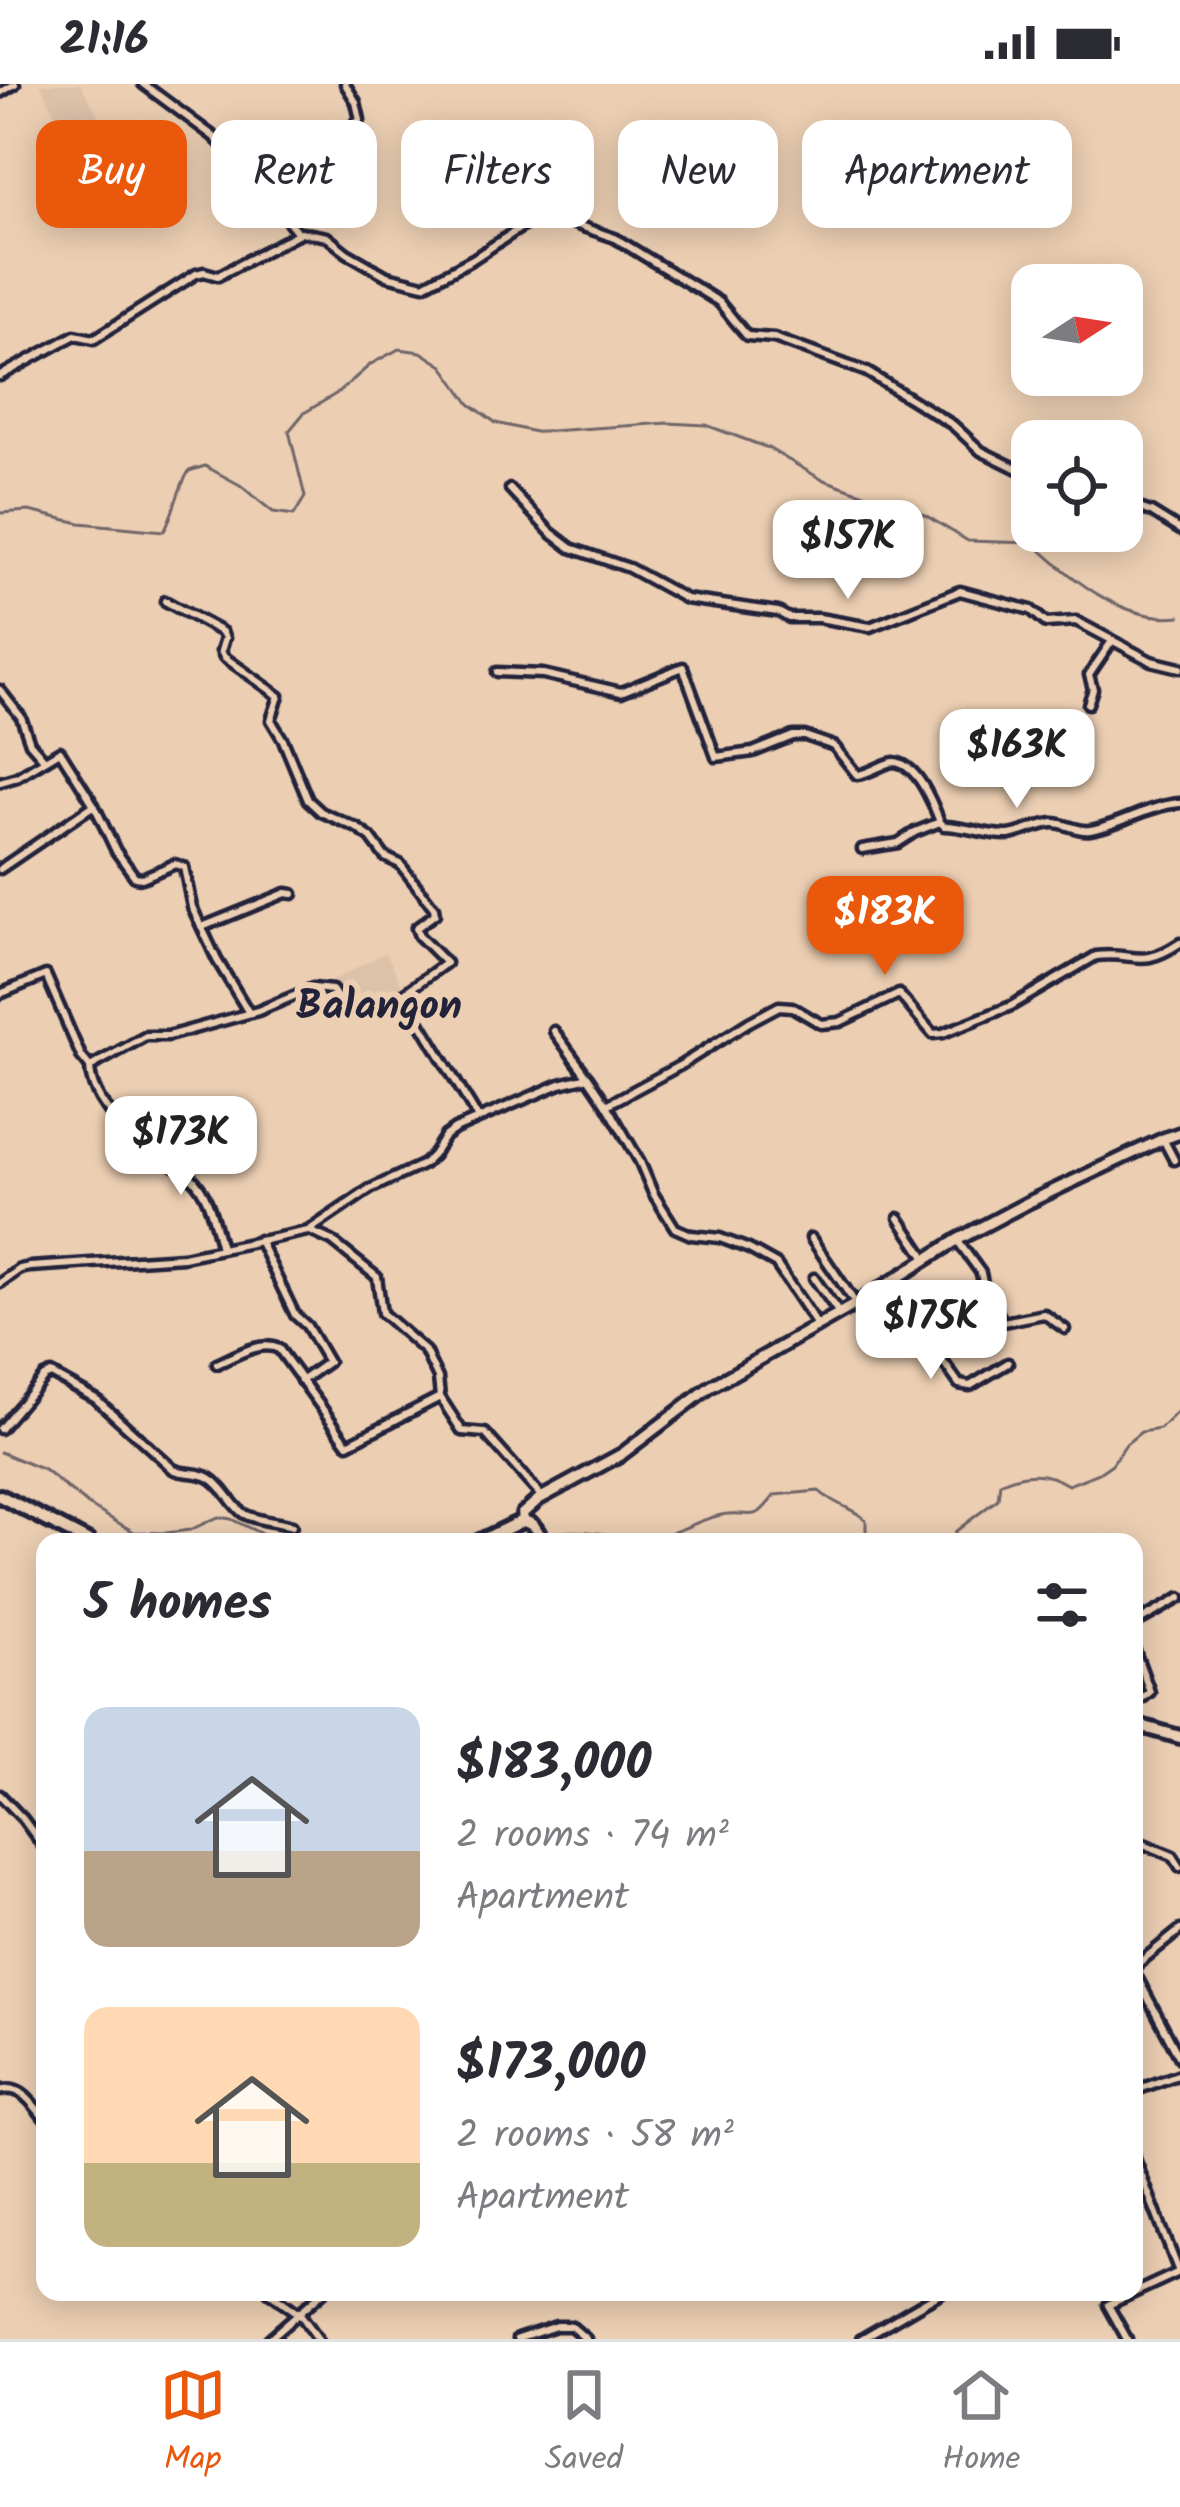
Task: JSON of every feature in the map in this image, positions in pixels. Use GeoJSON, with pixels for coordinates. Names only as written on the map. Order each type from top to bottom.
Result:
{"type":"FeatureCollection","features":[{"type":"Feature","properties":{"kind":"main road"},"geometry":{"type":"LineString","coordinates":[[0,1496],[72,1533]]}},
{"type":"Feature","properties":{"kind":"main road"},"geometry":{"type":"LineString","coordinates":[[497,1533],[522,1521],[530,1522],[538,1533]]}},
{"type":"Feature","properties":{"kind":"main road"},"geometry":{"type":"LineString","coordinates":[[1143,1727],[1180,1737]]}},
{"type":"Feature","properties":{"kind":"street"},"geometry":{"type":"LineString","coordinates":[[0,93],[15,84]]}},
{"type":"Feature","properties":{"kind":"street"},"geometry":{"type":"LineString","coordinates":[[143,84],[211,135]]}},
{"type":"Feature","properties":{"kind":"street"},"geometry":{"type":"LineString","coordinates":[[345,84],[360,120]]}},
{"type":"Feature","properties":{"kind":"street"},"geometry":{"type":"LineString","coordinates":[[0,376],[75,335],[94,339],[196,274],[218,276],[298,233],[327,236],[387,276],[424,285],[531,221],[556,218],[615,238],[719,302],[747,336],[774,338],[867,372],[953,425],[982,451],[1011,466]]}},
{"type":"Feature","properties":{"kind":"street"},"geometry":{"type":"LineString","coordinates":[[294,228],[298,233]]}},
{"type":"Feature","properties":{"kind":"street"},"geometry":{"type":"LineString","coordinates":[[510,489],[571,548],[629,568],[686,599],[870,627],[960,591],[1031,610],[1046,622],[1076,621],[1150,661],[1180,668]]}},
{"type":"Feature","properties":{"kind":"street"},"geometry":{"type":"LineString","coordinates":[[1143,509],[1180,530]]}},
{"type":"Feature","properties":{"kind":"street"},"geometry":{"type":"LineString","coordinates":[[90,1067],[146,1036],[168,1036],[250,1013],[313,988],[332,990],[353,1016],[366,1014],[446,963],[419,936],[416,928],[435,914],[434,908],[400,864],[357,828],[321,812],[308,800],[271,720],[279,696],[224,657],[222,632],[165,601]]}},
{"type":"Feature","properties":{"kind":"street"},"geometry":{"type":"LineString","coordinates":[[1088,704],[1093,689],[1089,675],[1112,641]]}},
{"type":"Feature","properties":{"kind":"street"},"geometry":{"type":"LineString","coordinates":[[496,672],[543,674],[621,692],[683,667],[716,757],[753,752],[796,735],[834,746],[857,775],[897,763],[924,785],[944,826],[1009,835],[1057,822],[1090,830],[1180,803]]}},
{"type":"Feature","properties":{"kind":"street"},"geometry":{"type":"LineString","coordinates":[[0,690],[21,717],[29,743],[44,759]]}},
{"type":"Feature","properties":{"kind":"street"},"geometry":{"type":"LineString","coordinates":[[0,782],[61,752],[135,877],[175,864],[184,867],[190,900],[202,927],[250,1013]]}},
{"type":"Feature","properties":{"kind":"street"},"geometry":{"type":"LineString","coordinates":[[0,869],[94,805]]}},
{"type":"Feature","properties":{"kind":"street"},"geometry":{"type":"LineString","coordinates":[[862,849],[898,843],[940,822]]}},
{"type":"Feature","properties":{"kind":"street"},"geometry":{"type":"LineString","coordinates":[[202,927],[292,894]]}},
{"type":"Feature","properties":{"kind":"street"},"geometry":{"type":"LineString","coordinates":[[607,1105],[779,1006],[792,1007],[821,1024],[840,1022],[899,994],[933,1034],[943,1034],[1012,1006],[1096,956],[1145,960],[1180,944]]}},
{"type":"Feature","properties":{"kind":"street"},"geometry":{"type":"LineString","coordinates":[[0,994],[46,975],[90,1067],[90,1082],[110,1113],[187,1173],[205,1196],[221,1248]]}},
{"type":"Feature","properties":{"kind":"street"},"geometry":{"type":"LineString","coordinates":[[403,994],[478,1118]]}},
{"type":"Feature","properties":{"kind":"street"},"geometry":{"type":"LineString","coordinates":[[554,1030],[607,1105],[675,1228],[720,1238],[776,1264],[817,1325]]}},
{"type":"Feature","properties":{"kind":"street"},"geometry":{"type":"LineString","coordinates":[[0,1283],[30,1267],[183,1257],[308,1231],[370,1189],[424,1164],[445,1136],[560,1084],[588,1078]]}},
{"type":"Feature","properties":{"kind":"street"},"geometry":{"type":"LineString","coordinates":[[522,1521],[522,1514],[542,1497],[622,1454],[710,1387],[957,1240],[1180,1133]]}},
{"type":"Feature","properties":{"kind":"street"},"geometry":{"type":"LineString","coordinates":[[1163,1139],[1174,1160]]}},
{"type":"Feature","properties":{"kind":"street"},"geometry":{"type":"LineString","coordinates":[[899,1218],[927,1260]]}},
{"type":"Feature","properties":{"kind":"street"},"geometry":{"type":"LineString","coordinates":[[308,1231],[332,1241],[377,1277],[382,1313],[425,1351],[438,1378],[440,1397],[462,1431],[485,1433],[542,1497]]}},
{"type":"Feature","properties":{"kind":"street"},"geometry":{"type":"LineString","coordinates":[[811,1238],[856,1304]]}},
{"type":"Feature","properties":{"kind":"street"},"geometry":{"type":"LineString","coordinates":[[260,1240],[295,1315],[328,1362],[301,1381]]}},
{"type":"Feature","properties":{"kind":"street"},"geometry":{"type":"LineString","coordinates":[[957,1240],[981,1273],[1003,1322],[1044,1314],[1065,1329]]}},
{"type":"Feature","properties":{"kind":"street"},"geometry":{"type":"LineString","coordinates":[[814,1278],[839,1313]]}},
{"type":"Feature","properties":{"kind":"street"},"geometry":{"type":"LineString","coordinates":[[888,1284],[959,1384],[970,1386],[1008,1363]]}},
{"type":"Feature","properties":{"kind":"street"},"geometry":{"type":"LineString","coordinates":[[218,1364],[261,1346],[279,1349],[348,1444],[440,1397]]}},
{"type":"Feature","properties":{"kind":"street"},"geometry":{"type":"LineString","coordinates":[[0,1429],[51,1373],[97,1399],[172,1468],[213,1479],[250,1516],[292,1526]]}},
{"type":"Feature","properties":{"kind":"street"},"geometry":{"type":"LineString","coordinates":[[1143,1619],[1180,1598]]}},
{"type":"Feature","properties":{"kind":"street"},"geometry":{"type":"LineString","coordinates":[[0,1796],[36,1837]]}},
{"type":"Feature","properties":{"kind":"street"},"geometry":{"type":"LineString","coordinates":[[1143,1844],[1172,1856],[1180,1868]]}},
{"type":"Feature","properties":{"kind":"street"},"geometry":{"type":"LineString","coordinates":[[1143,1966],[1180,1930]]}},
{"type":"Feature","properties":{"kind":"street"},"geometry":{"type":"LineString","coordinates":[[1143,1989],[1180,2058]]}},
{"type":"Feature","properties":{"kind":"street"},"geometry":{"type":"LineString","coordinates":[[1143,2088],[1180,2074]]}},
{"type":"Feature","properties":{"kind":"street"},"geometry":{"type":"LineString","coordinates":[[0,2091],[21,2091],[36,2108]]}},
{"type":"Feature","properties":{"kind":"street"},"geometry":{"type":"LineString","coordinates":[[1143,2177],[1179,2272],[1143,2289]]}},
{"type":"Feature","properties":{"kind":"street"},"geometry":{"type":"LineString","coordinates":[[281,2301],[318,2339]]}},
{"type":"Feature","properties":{"kind":"street"},"geometry":{"type":"LineString","coordinates":[[269,2339],[312,2301]]}},
{"type":"Feature","properties":{"kind":"street"},"geometry":{"type":"LineString","coordinates":[[861,2339],[926,2301]]}},
{"type":"Feature","properties":{"kind":"street"},"geometry":{"type":"LineString","coordinates":[[1117,2301],[1108,2305],[1126,2339]]}},
{"type":"Feature","properties":{"kind":"street"},"geometry":{"type":"LineString","coordinates":[[518,2339],[556,2326],[571,2326],[586,2339]]}},
{"type":"Feature","properties":{"kind":"shaded area"},"geometry":{"type":"Polygon","coordinates":[[[40,84],[81,84],[101,120],[58,120],[40,84]]]}},
{"type":"Feature","properties":{"kind":"shaded area"},"geometry":{"type":"Polygon","coordinates":[[[386,952],[404,990],[360,1013],[349,1013],[332,981],[386,952]]]}},
{"type":"Feature","properties":{"kind":"waterway"},"geometry":{"type":"LineString","coordinates":[[0,513],[29,511],[80,523],[164,531],[189,471],[205,466],[240,485],[273,512],[294,515],[305,497],[289,431],[304,413],[399,349],[421,352],[443,366],[470,404],[496,423],[535,432],[706,425],[768,448],[821,479],[925,515],[968,541],[1033,543],[1082,584],[1138,613],[1180,616]]}},
{"type":"Feature","properties":{"kind":"waterway"},"geometry":{"type":"LineString","coordinates":[[955,1533],[998,1499],[1000,1483],[1035,1474],[1068,1485],[1099,1473],[1141,1432],[1160,1429],[1180,1409]]}},
{"type":"Feature","properties":{"kind":"waterway"},"geometry":{"type":"LineString","coordinates":[[0,1452],[44,1470],[88,1505],[134,1532],[166,1533]]}},
{"type":"Feature","properties":{"kind":"waterway"},"geometry":{"type":"LineString","coordinates":[[670,1533],[718,1516],[754,1514],[775,1495],[819,1491],[866,1520],[866,1533]]}},
{"type":"Feature","properties":{"kind":"waterway"},"geometry":{"type":"LineString","coordinates":[[166,1533],[190,1530],[218,1517],[260,1533]]}},
{"type":"Feature","properties":{"kind":"waterway"},"geometry":{"type":"LineString","coordinates":[[558,1533],[593,1533]]}},
{"type":"Feature","properties":{"kind":"district","name":"Balangon"},"geometry":{"type":"Point","coordinates":[379,1007]}}]}
